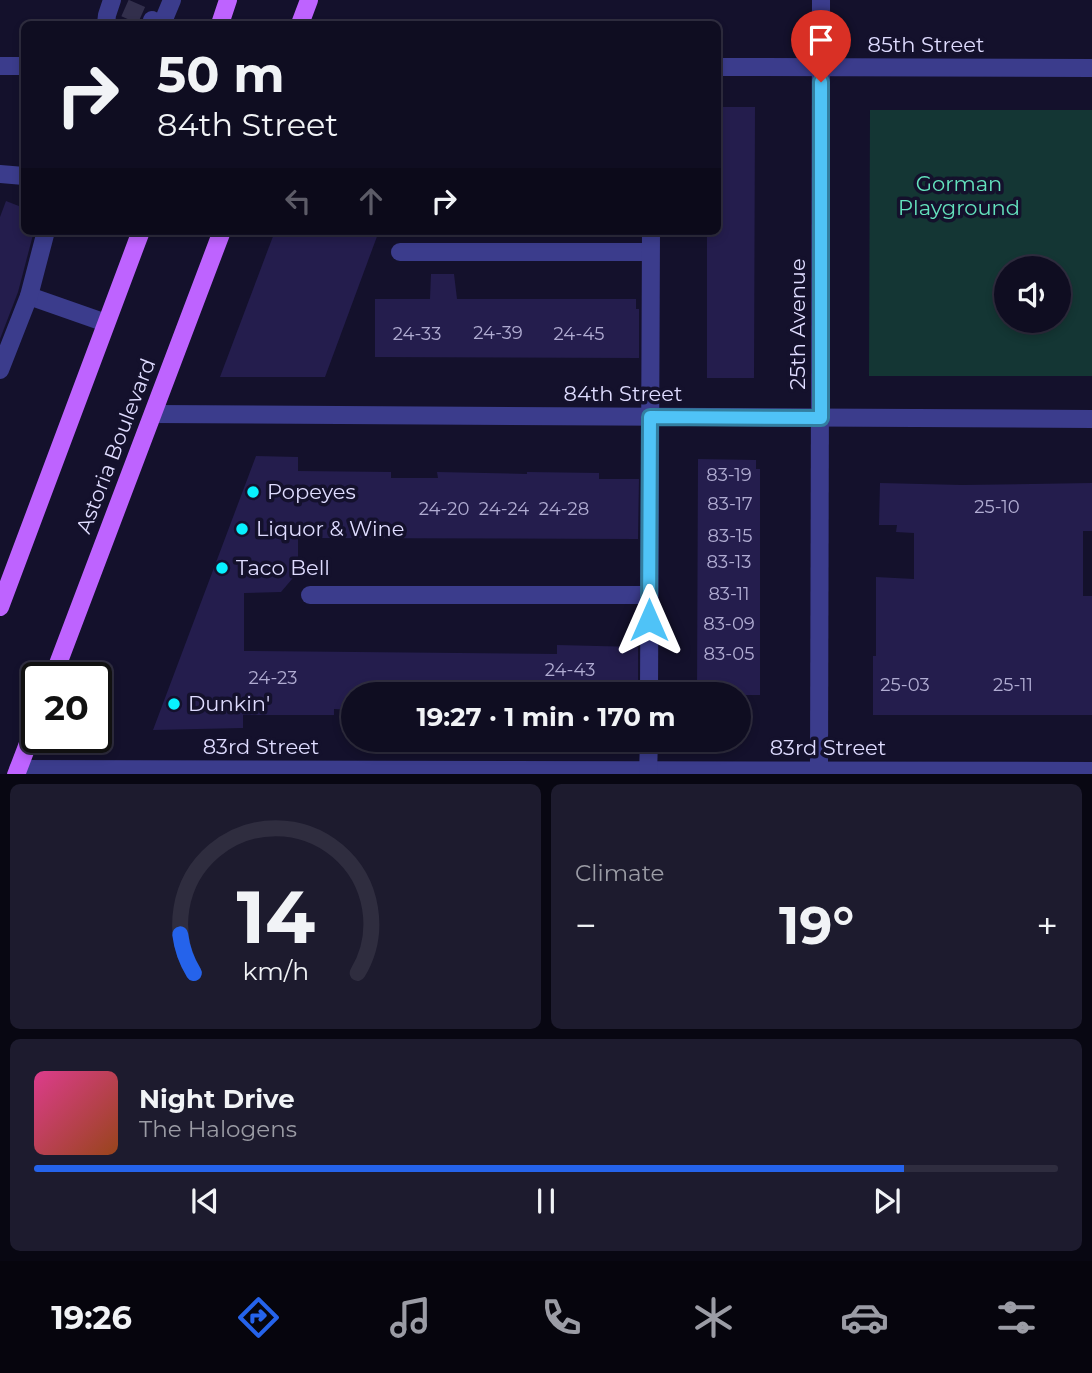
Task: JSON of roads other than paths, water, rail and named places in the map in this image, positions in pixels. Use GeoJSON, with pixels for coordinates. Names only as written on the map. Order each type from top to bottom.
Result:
{"type":"FeatureCollection","features":[{"type":"Feature","properties":{"kind":"main road"},"geometry":{"type":"LineString","coordinates":[[221,21],[228,0]]}},
{"type":"Feature","properties":{"kind":"main road"},"geometry":{"type":"LineString","coordinates":[[301,21],[309,0]]}},
{"type":"Feature","properties":{"kind":"main road"},"geometry":{"type":"LineString","coordinates":[[0,607],[139,235]]}},
{"type":"Feature","properties":{"kind":"main road","name":"Astoria Boulevard"},"geometry":{"type":"LineString","coordinates":[[59,662],[220,235]]}},
{"type":"Feature","properties":{"kind":"main road"},"geometry":{"type":"LineString","coordinates":[[17,772],[24,753]]}},
{"type":"Feature","properties":{"kind":"street"},"geometry":{"type":"LineString","coordinates":[[163,21],[172,0]]}},
{"type":"Feature","properties":{"kind":"street","name":"25th Avenue"},"geometry":{"type":"LineString","coordinates":[[819,773],[821,0]]}},
{"type":"Feature","properties":{"kind":"street"},"geometry":{"type":"LineString","coordinates":[[106,21],[107,15],[116,3]]}},
{"type":"Feature","properties":{"kind":"street"},"geometry":{"type":"LineString","coordinates":[[0,66],[21,66]]}},
{"type":"Feature","properties":{"kind":"street","name":"85th Street"},"geometry":{"type":"LineString","coordinates":[[721,68],[1092,68]]}},
{"type":"Feature","properties":{"kind":"street"},"geometry":{"type":"LineString","coordinates":[[0,174],[21,176]]}},
{"type":"Feature","properties":{"kind":"street"},"geometry":{"type":"LineString","coordinates":[[0,370],[29,296],[45,235]]}},
{"type":"Feature","properties":{"kind":"street"},"geometry":{"type":"LineString","coordinates":[[649,682],[651,235]]}},
{"type":"Feature","properties":{"kind":"street"},"geometry":{"type":"LineString","coordinates":[[400,252],[650,252]]}},
{"type":"Feature","properties":{"kind":"street"},"geometry":{"type":"LineString","coordinates":[[29,296],[106,323]]}},
{"type":"Feature","properties":{"kind":"street","name":"84th Street"},"geometry":{"type":"LineString","coordinates":[[153,414],[1092,419]]}},
{"type":"Feature","properties":{"kind":"street"},"geometry":{"type":"LineString","coordinates":[[310,595],[649,594]]}},
{"type":"Feature","properties":{"kind":"street"},"geometry":{"type":"LineString","coordinates":[[648,772],[649,752]]}},
{"type":"Feature","properties":{"kind":"street","name":"83rd Street"},"geometry":{"type":"LineString","coordinates":[[17,772],[1092,771]]}},
{"type":"Feature","properties":{"kind":"tunnel"},"geometry":{"type":"LineString","coordinates":[[125,8],[152,20]]}},
{"type":"Feature","properties":{"kind":"place","name":"Popeyes"},"geometry":{"type":"Point","coordinates":[253,492]}},
{"type":"Feature","properties":{"kind":"place","name":"Liquor & Wine"},"geometry":{"type":"Point","coordinates":[242,529]}},
{"type":"Feature","properties":{"kind":"place","name":"Taco Bell"},"geometry":{"type":"Point","coordinates":[222,568]}},
{"type":"Feature","properties":{"kind":"place","name":"Dunkin'"},"geometry":{"type":"Point","coordinates":[174,704]}},
{"type":"Feature","properties":{"kind":"park label","name":"Gorman Playground"},"geometry":{"type":"Point","coordinates":[959,196]}}]}
